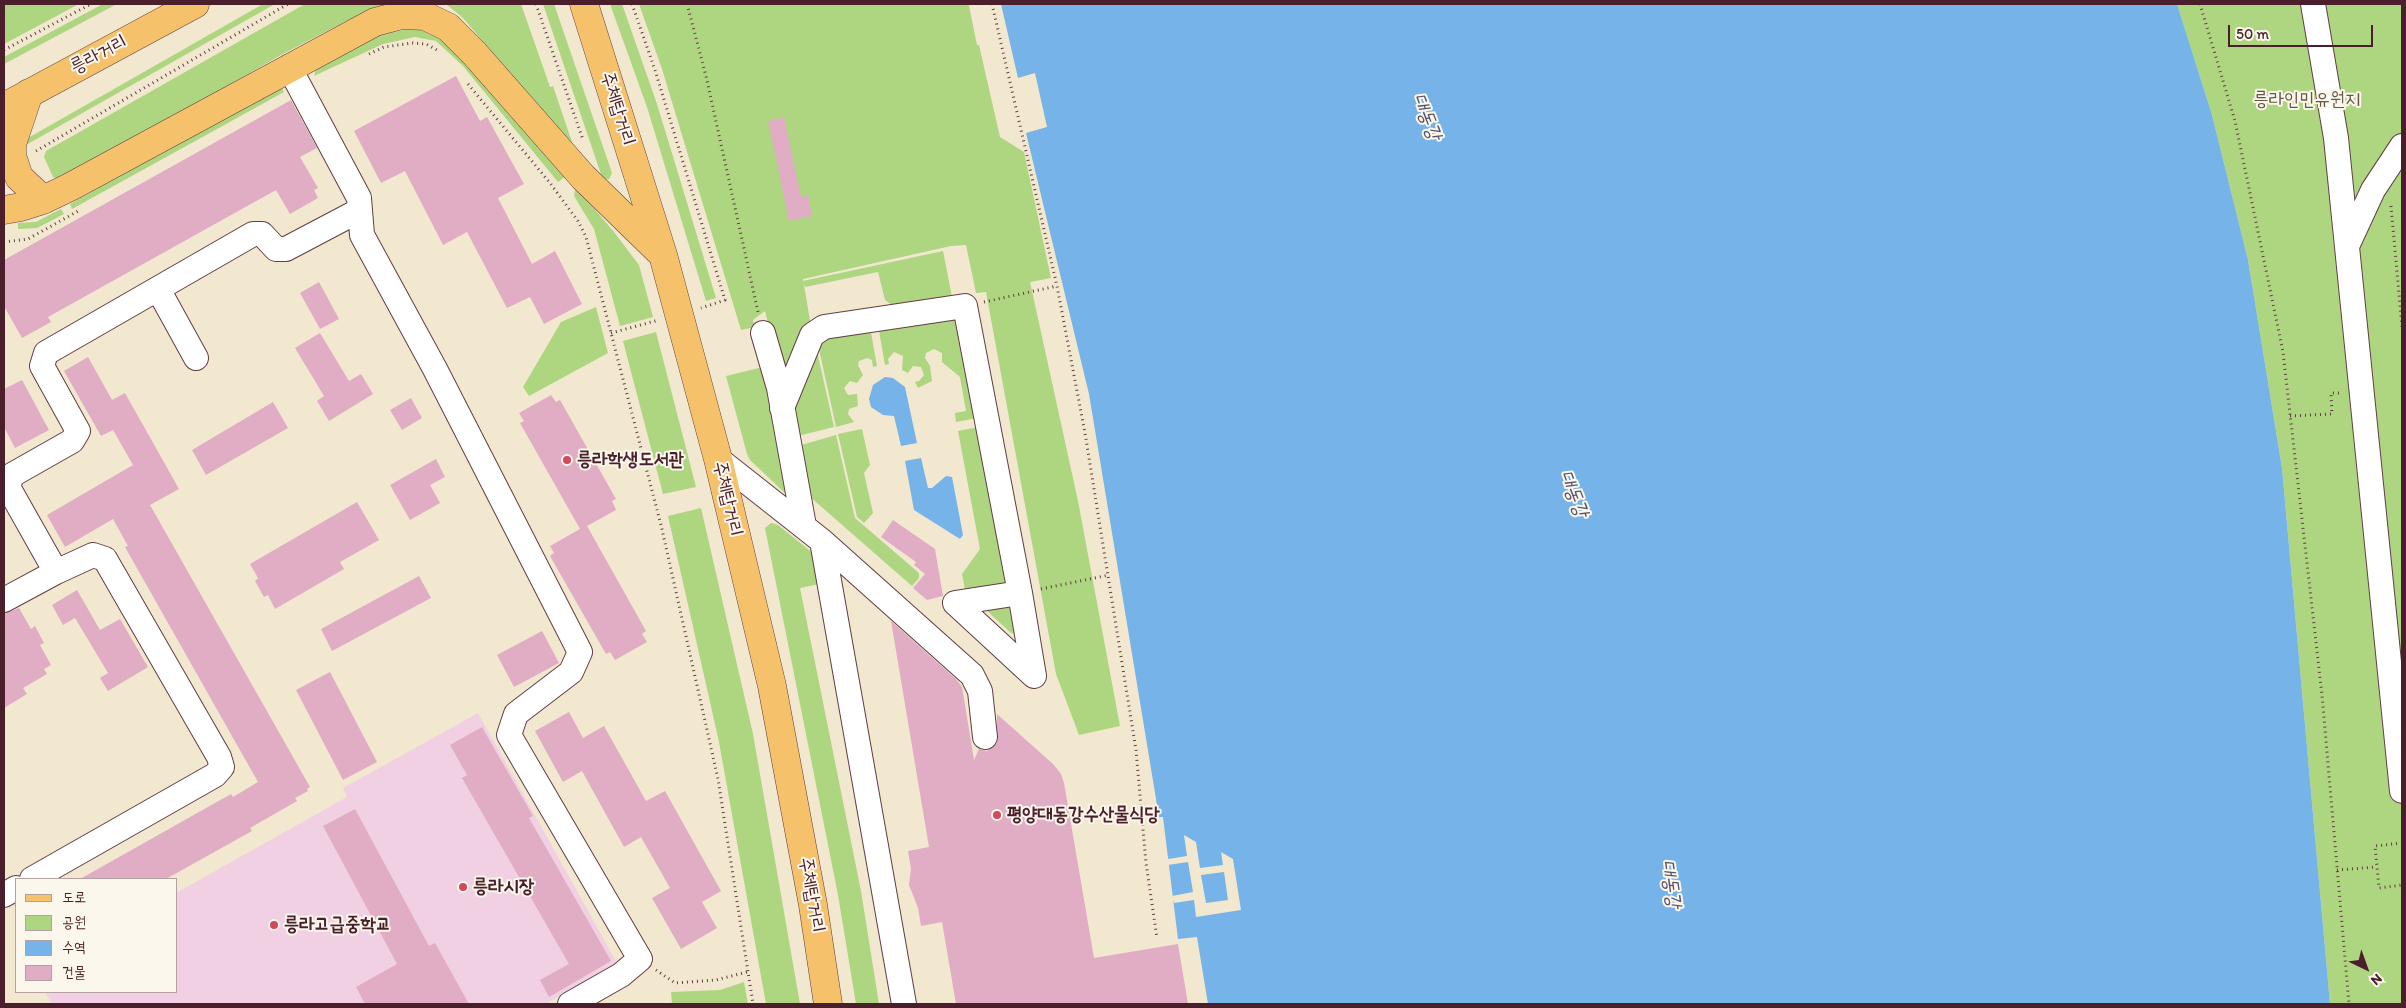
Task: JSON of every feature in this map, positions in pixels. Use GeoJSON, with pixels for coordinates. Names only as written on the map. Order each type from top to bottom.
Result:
{"type":"FeatureCollection","features":[{"type":"Feature","properties":{"kind":"main road","name":"릉라거리"},"geometry":{"type":"LineString","coordinates":[[4,107],[195,4]]}},
{"type":"Feature","properties":{"kind":"main road","name":"주체탑거리"},"geometry":{"type":"LineString","coordinates":[[584,4],[663,256],[718,459],[772,686],[814,905],[828,1004]]}},
{"type":"Feature","properties":{"kind":"main road"},"geometry":{"type":"LineString","coordinates":[[4,210],[43,200],[375,22],[402,15],[425,16],[448,27],[474,53],[583,177],[663,256]]}},
{"type":"Feature","properties":{"kind":"main road"},"geometry":{"type":"LineString","coordinates":[[4,82],[29,93],[12,144],[12,156],[20,177],[43,200]]}},
{"type":"Feature","properties":{"kind":"street"},"geometry":{"type":"LineString","coordinates":[[2313,4],[2336,138],[2348,244],[2402,791]]}},
{"type":"Feature","properties":{"kind":"street"},"geometry":{"type":"LineString","coordinates":[[289,67],[359,198],[362,235],[434,369],[580,652],[571,672],[516,714],[509,735],[640,959],[620,975],[570,1004]]}},
{"type":"Feature","properties":{"kind":"street"},"geometry":{"type":"LineString","coordinates":[[2348,244],[2373,190],[2402,146]]}},
{"type":"Feature","properties":{"kind":"street"},"geometry":{"type":"LineString","coordinates":[[56,572],[8,487],[12,474],[72,441],[78,431],[42,366],[46,353],[253,234],[262,234],[276,249],[286,249],[360,210]]}},
{"type":"Feature","properties":{"kind":"street"},"geometry":{"type":"LineString","coordinates":[[158,289],[196,358]]}},
{"type":"Feature","properties":{"kind":"street"},"geometry":{"type":"LineString","coordinates":[[782,408],[812,335],[824,327],[965,306],[1020,593]]}},
{"type":"Feature","properties":{"kind":"street"},"geometry":{"type":"LineString","coordinates":[[763,333],[779,388],[804,526]]}},
{"type":"Feature","properties":{"kind":"street"},"geometry":{"type":"LineString","coordinates":[[718,459],[804,526],[972,675],[980,691],[985,737]]}},
{"type":"Feature","properties":{"kind":"street"},"geometry":{"type":"LineString","coordinates":[[822,542],[904,1004]]}},
{"type":"Feature","properties":{"kind":"street"},"geometry":{"type":"LineString","coordinates":[[4,600],[56,572],[93,555],[105,559],[219,757],[222,767],[214,775],[34,878]]}},
{"type":"Feature","properties":{"kind":"street"},"geometry":{"type":"LineString","coordinates":[[4,896],[15,889]]}},
{"type":"Feature","properties":{"kind":"path"},"geometry":{"type":"LineString","coordinates":[[4,50],[90,4]]}},
{"type":"Feature","properties":{"kind":"path"},"geometry":{"type":"LineString","coordinates":[[36,156],[36,149],[288,4]]}},
{"type":"Feature","properties":{"kind":"path"},"geometry":{"type":"LineString","coordinates":[[536,4],[588,156],[583,177],[560,196]]}},
{"type":"Feature","properties":{"kind":"path"},"geometry":{"type":"LineString","coordinates":[[632,4],[655,70],[725,300],[611,334],[661,525],[718,779],[753,1004]]}},
{"type":"Feature","properties":{"kind":"path"},"geometry":{"type":"LineString","coordinates":[[687,4],[706,76],[763,333]]}},
{"type":"Feature","properties":{"kind":"path"},"geometry":{"type":"LineString","coordinates":[[992,4],[1057,286],[1086,433],[1136,750],[1146,863],[1157,938]]}},
{"type":"Feature","properties":{"kind":"path"},"geometry":{"type":"LineString","coordinates":[[2200,4],[2234,121],[2283,352],[2322,695],[2349,1004]]}},
{"type":"Feature","properties":{"kind":"path"},"geometry":{"type":"LineString","coordinates":[[2391,206],[2402,327]]}},
{"type":"Feature","properties":{"kind":"path"},"geometry":{"type":"LineString","coordinates":[[965,306],[1057,286]]}},
{"type":"Feature","properties":{"kind":"path"},"geometry":{"type":"LineString","coordinates":[[2290,416],[2332,414],[2331,393],[2342,393]]}},
{"type":"Feature","properties":{"kind":"path"},"geometry":{"type":"LineString","coordinates":[[1020,593],[1109,575]]}},
{"type":"Feature","properties":{"kind":"path"},"geometry":{"type":"LineString","coordinates":[[2402,843],[2375,846],[2379,888],[2402,885]]}},
{"type":"Feature","properties":{"kind":"path"},"geometry":{"type":"LineString","coordinates":[[2337,870],[2376,867]]}},
{"type":"Feature","properties":{"kind":"path"},"geometry":{"type":"LineString","coordinates":[[640,959],[675,983],[716,980],[748,972]]}},
{"type":"Feature","properties":{"kind":"shaded area","name":"릉라시장"},"geometry":{"type":"Polygon","coordinates":[[[478,713],[617,963],[545,1004],[52,1004],[46,993],[178,993],[178,892],[347,797],[343,788],[478,713]]]}},
{"type":"Feature","properties":{"kind":"green space"},"geometry":{"type":"Polygon","coordinates":[[[4,4],[79,4],[4,44],[4,4]]]}},
{"type":"Feature","properties":{"kind":"green space"},"geometry":{"type":"Polygon","coordinates":[[[103,4],[117,4],[4,64],[4,57],[103,4]]]}},
{"type":"Feature","properties":{"kind":"green space"},"geometry":{"type":"Polygon","coordinates":[[[263,4],[275,4],[26,145],[28,138],[263,4]]]}},
{"type":"Feature","properties":{"kind":"green space"},"geometry":{"type":"Polygon","coordinates":[[[305,4],[393,4],[346,21],[281,55],[159,125],[66,174],[56,178],[53,177],[44,157],[46,151],[305,4]]]}},
{"type":"Feature","properties":{"kind":"green space"},"geometry":{"type":"Polygon","coordinates":[[[446,4],[521,4],[550,87],[553,86],[574,148],[463,18],[446,4]]]}},
{"type":"Feature","properties":{"kind":"green space"},"geometry":{"type":"Polygon","coordinates":[[[543,4],[554,4],[612,173],[609,179],[603,180],[543,4]]]}},
{"type":"Feature","properties":{"kind":"green space"},"geometry":{"type":"Polygon","coordinates":[[[610,4],[622,4],[657,104],[716,298],[706,301],[647,107],[610,4]]]}},
{"type":"Feature","properties":{"kind":"green space"},"geometry":{"type":"Polygon","coordinates":[[[639,4],[970,4],[977,45],[979,45],[1000,137],[1024,152],[1051,278],[1030,282],[1078,501],[1120,726],[1079,735],[1056,674],[986,292],[976,293],[966,245],[951,246],[803,279],[810,321],[786,368],[779,366],[765,311],[753,320],[755,327],[741,330],[662,69],[639,4]]]}},
{"type":"Feature","properties":{"kind":"green space","name":"릉라인민유원지"},"geometry":{"type":"Polygon","coordinates":[[[2177,4],[2402,4],[2402,1004],[2330,1004],[2282,468],[2248,260],[2212,115],[2177,4]]]}},
{"type":"Feature","properties":{"kind":"green space"},"geometry":{"type":"Polygon","coordinates":[[[414,28],[441,32],[566,176],[558,182],[463,66],[436,41],[415,37],[383,44],[314,76],[317,66],[379,35],[414,28]]]}},
{"type":"Feature","properties":{"kind":"green space"},"geometry":{"type":"Polygon","coordinates":[[[281,86],[284,92],[72,209],[70,204],[281,86]]]}},
{"type":"Feature","properties":{"kind":"green space"},"geometry":{"type":"Polygon","coordinates":[[[575,190],[579,191],[614,232],[639,265],[653,317],[620,326],[594,229],[574,196],[575,190]]]}},
{"type":"Feature","properties":{"kind":"green space"},"geometry":{"type":"Polygon","coordinates":[[[61,209],[64,214],[37,228],[18,229],[18,223],[36,222],[61,209]]]}},
{"type":"Feature","properties":{"kind":"green space"},"geometry":{"type":"Polygon","coordinates":[[[943,251],[952,297],[896,308],[885,300],[878,272],[805,287],[803,281],[943,251]]]}},
{"type":"Feature","properties":{"kind":"green space"},"geometry":{"type":"Polygon","coordinates":[[[596,307],[608,353],[529,396],[523,387],[561,322],[596,307]]]}},
{"type":"Feature","properties":{"kind":"green space"},"geometry":{"type":"Polygon","coordinates":[[[956,315],[978,418],[956,422],[955,413],[966,411],[960,377],[942,362],[942,353],[934,349],[926,353],[925,358],[930,366],[932,381],[918,388],[915,382],[919,381],[924,375],[921,367],[913,366],[908,373],[902,370],[903,356],[894,352],[888,359],[889,364],[885,365],[878,325],[956,315]]]}},
{"type":"Feature","properties":{"kind":"green space"},"geometry":{"type":"Polygon","coordinates":[[[870,327],[877,366],[873,367],[872,360],[867,358],[859,361],[858,365],[863,375],[857,383],[850,381],[844,388],[848,395],[857,394],[858,406],[849,409],[848,414],[854,422],[836,427],[817,340],[870,327]]]}},
{"type":"Feature","properties":{"kind":"green space"},"geometry":{"type":"Polygon","coordinates":[[[656,332],[696,487],[663,494],[623,341],[656,332]]]}},
{"type":"Feature","properties":{"kind":"green space"},"geometry":{"type":"Polygon","coordinates":[[[815,342],[834,427],[798,436],[794,407],[815,342]]]}},
{"type":"Feature","properties":{"kind":"green space"},"geometry":{"type":"Polygon","coordinates":[[[763,367],[788,496],[750,460],[726,376],[763,367]]]}},
{"type":"Feature","properties":{"kind":"green space"},"geometry":{"type":"Polygon","coordinates":[[[979,427],[1009,587],[966,595],[962,574],[980,549],[958,431],[979,427]]]}},
{"type":"Feature","properties":{"kind":"green space"},"geometry":{"type":"Polygon","coordinates":[[[862,429],[870,465],[864,473],[873,513],[864,523],[857,517],[838,434],[862,429]]]}},
{"type":"Feature","properties":{"kind":"green space"},"geometry":{"type":"Polygon","coordinates":[[[836,435],[855,518],[919,573],[919,578],[912,586],[809,496],[798,446],[836,435]]]}},
{"type":"Feature","properties":{"kind":"green space"},"geometry":{"type":"Polygon","coordinates":[[[701,508],[753,734],[800,1004],[766,1004],[719,742],[668,516],[701,508]]]}},
{"type":"Feature","properties":{"kind":"green space"},"geometry":{"type":"Polygon","coordinates":[[[771,523],[778,525],[814,554],[819,584],[800,588],[861,891],[879,1004],[856,1004],[838,895],[765,528],[771,523]]]}},
{"type":"Feature","properties":{"kind":"green space"},"geometry":{"type":"Polygon","coordinates":[[[1011,601],[1016,634],[1011,633],[985,609],[1011,601]]]}},
{"type":"Feature","properties":{"kind":"green space"},"geometry":{"type":"Polygon","coordinates":[[[744,982],[748,1004],[672,1004],[671,992],[720,990],[744,982]]]}},
{"type":"Feature","properties":{"kind":"water","name":"대동강"},"geometry":{"type":"Polygon","coordinates":[[[1001,4],[2177,4],[2212,115],[2248,260],[2282,468],[2330,1004],[1208,1004],[1197,937],[1178,939],[1163,817],[1159,817],[1089,394],[1026,133],[1047,127],[1035,73],[1018,78],[1001,4]]]}},
{"type":"Feature","properties":{"kind":"water"},"geometry":{"type":"Polygon","coordinates":[[[885,377],[893,378],[905,387],[917,443],[901,446],[894,416],[883,415],[871,407],[869,399],[873,385],[885,377]]]}},
{"type":"Feature","properties":{"kind":"water"},"geometry":{"type":"Polygon","coordinates":[[[921,458],[928,488],[932,488],[946,476],[952,477],[963,535],[960,539],[914,510],[905,461],[921,458]]]}},
{"type":"Feature","properties":{"kind":"pier"},"geometry":{"type":"Polygon","coordinates":[[[1184,835],[1196,842],[1200,868],[1223,865],[1221,852],[1233,859],[1241,910],[1196,917],[1194,900],[1174,903],[1172,896],[1193,892],[1188,862],[1168,865],[1168,859],[1187,856],[1184,835]],[[1224,872],[1201,875],[1206,903],[1228,900],[1224,872]]]}},
{"type":"Feature","properties":{"kind":"building"},"geometry":{"type":"Polygon","coordinates":[[[456,76],[480,121],[487,117],[524,184],[498,198],[532,264],[555,251],[582,304],[544,324],[530,297],[507,308],[467,232],[443,245],[405,171],[381,183],[354,131],[456,76]]]}},
{"type":"Feature","properties":{"kind":"building"},"geometry":{"type":"Polygon","coordinates":[[[291,100],[317,148],[300,157],[318,188],[314,190],[318,198],[290,214],[276,190],[48,317],[51,322],[22,338],[4,306],[4,260],[291,100]]]}},
{"type":"Feature","properties":{"kind":"building"},"geometry":{"type":"Polygon","coordinates":[[[784,117],[801,197],[808,195],[812,216],[789,221],[768,121],[784,117]]]}},
{"type":"Feature","properties":{"kind":"building"},"geometry":{"type":"Polygon","coordinates":[[[319,282],[339,319],[320,329],[300,293],[319,282]]]}},
{"type":"Feature","properties":{"kind":"building"},"geometry":{"type":"Polygon","coordinates":[[[320,333],[349,381],[361,374],[373,394],[329,421],[317,401],[324,396],[295,348],[320,333]]]}},
{"type":"Feature","properties":{"kind":"building"},"geometry":{"type":"Polygon","coordinates":[[[88,357],[112,400],[125,393],[179,489],[150,505],[310,787],[307,789],[308,791],[295,798],[297,801],[250,828],[252,831],[168,878],[82,878],[231,794],[233,797],[258,782],[125,547],[128,546],[113,519],[65,547],[47,515],[133,465],[113,430],[101,436],[64,371],[88,357]]]}},
{"type":"Feature","properties":{"kind":"building"},"geometry":{"type":"Polygon","coordinates":[[[22,380],[49,430],[15,448],[4,427],[4,389],[22,380]]]}},
{"type":"Feature","properties":{"kind":"building"},"geometry":{"type":"Polygon","coordinates":[[[551,395],[556,402],[560,400],[616,499],[612,501],[616,510],[587,526],[646,631],[642,634],[647,642],[615,660],[610,652],[606,654],[550,556],[554,553],[550,546],[580,529],[520,423],[524,421],[519,413],[551,395]]]}},
{"type":"Feature","properties":{"kind":"building"},"geometry":{"type":"Polygon","coordinates":[[[411,398],[422,418],[402,430],[390,410],[411,398]]]}},
{"type":"Feature","properties":{"kind":"building"},"geometry":{"type":"Polygon","coordinates":[[[273,402],[288,428],[206,475],[192,450],[273,402]]]}},
{"type":"Feature","properties":{"kind":"building"},"geometry":{"type":"Polygon","coordinates":[[[436,459],[445,477],[430,485],[440,503],[410,520],[390,485],[436,459]]]}},
{"type":"Feature","properties":{"kind":"building"},"geometry":{"type":"Polygon","coordinates":[[[357,502],[379,540],[340,562],[344,569],[275,609],[268,595],[264,597],[255,581],[258,578],[250,564],[357,502]]]}},
{"type":"Feature","properties":{"kind":"building"},"geometry":{"type":"Polygon","coordinates":[[[893,520],[935,549],[943,596],[927,600],[913,588],[925,574],[914,565],[916,562],[881,537],[893,520]]]}},
{"type":"Feature","properties":{"kind":"building"},"geometry":{"type":"Polygon","coordinates":[[[419,576],[431,598],[332,651],[321,629],[419,576]]]}},
{"type":"Feature","properties":{"kind":"building"},"geometry":{"type":"Polygon","coordinates":[[[77,590],[100,630],[120,619],[148,667],[108,691],[100,678],[108,673],[75,618],[63,625],[52,605],[77,590]]]}},
{"type":"Feature","properties":{"kind":"building"},"geometry":{"type":"Polygon","coordinates":[[[19,608],[31,629],[35,626],[44,643],[40,645],[51,665],[44,669],[47,674],[23,688],[27,694],[4,708],[4,614],[19,608]]]}},
{"type":"Feature","properties":{"kind":"building","name":"평양대동강수산물식당"},"geometry":{"type":"Polygon","coordinates":[[[891,621],[956,679],[962,687],[974,760],[979,749],[987,751],[997,743],[997,714],[1053,764],[1061,774],[1094,958],[1178,944],[1188,1004],[956,1004],[942,922],[921,926],[918,908],[909,885],[911,869],[908,851],[929,847],[891,621]]]}},
{"type":"Feature","properties":{"kind":"building"},"geometry":{"type":"Polygon","coordinates":[[[542,631],[559,663],[514,687],[497,655],[542,631]]]}},
{"type":"Feature","properties":{"kind":"building"},"geometry":{"type":"Polygon","coordinates":[[[330,672],[377,762],[343,780],[296,690],[330,672]]]}},
{"type":"Feature","properties":{"kind":"building"},"geometry":{"type":"Polygon","coordinates":[[[569,712],[583,738],[604,726],[646,801],[665,791],[721,891],[702,902],[717,928],[681,949],[652,898],[670,888],[641,837],[624,847],[582,771],[563,782],[535,731],[569,712]]]}},
{"type":"Feature","properties":{"kind":"building"},"geometry":{"type":"Polygon","coordinates":[[[482,727],[533,816],[529,818],[611,961],[549,997],[540,980],[569,964],[462,778],[467,775],[450,745],[482,727]]]}},
{"type":"Feature","properties":{"kind":"building"},"geometry":{"type":"Polygon","coordinates":[[[355,809],[429,946],[435,943],[469,1004],[365,1004],[356,987],[397,964],[323,826],[355,809]]]}},
{"type":"Feature","properties":{"kind":"place","name":"릉라학생도서관"},"geometry":{"type":"Point","coordinates":[567,460]}},
{"type":"Feature","properties":{"kind":"place","name":"평양대동강수산물식당"},"geometry":{"type":"Point","coordinates":[997,815]}},
{"type":"Feature","properties":{"kind":"place","name":"릉라시장"},"geometry":{"type":"Point","coordinates":[463,887]}},
{"type":"Feature","properties":{"kind":"place","name":"릉라고급중학교"},"geometry":{"type":"Point","coordinates":[274,925]}}]}
